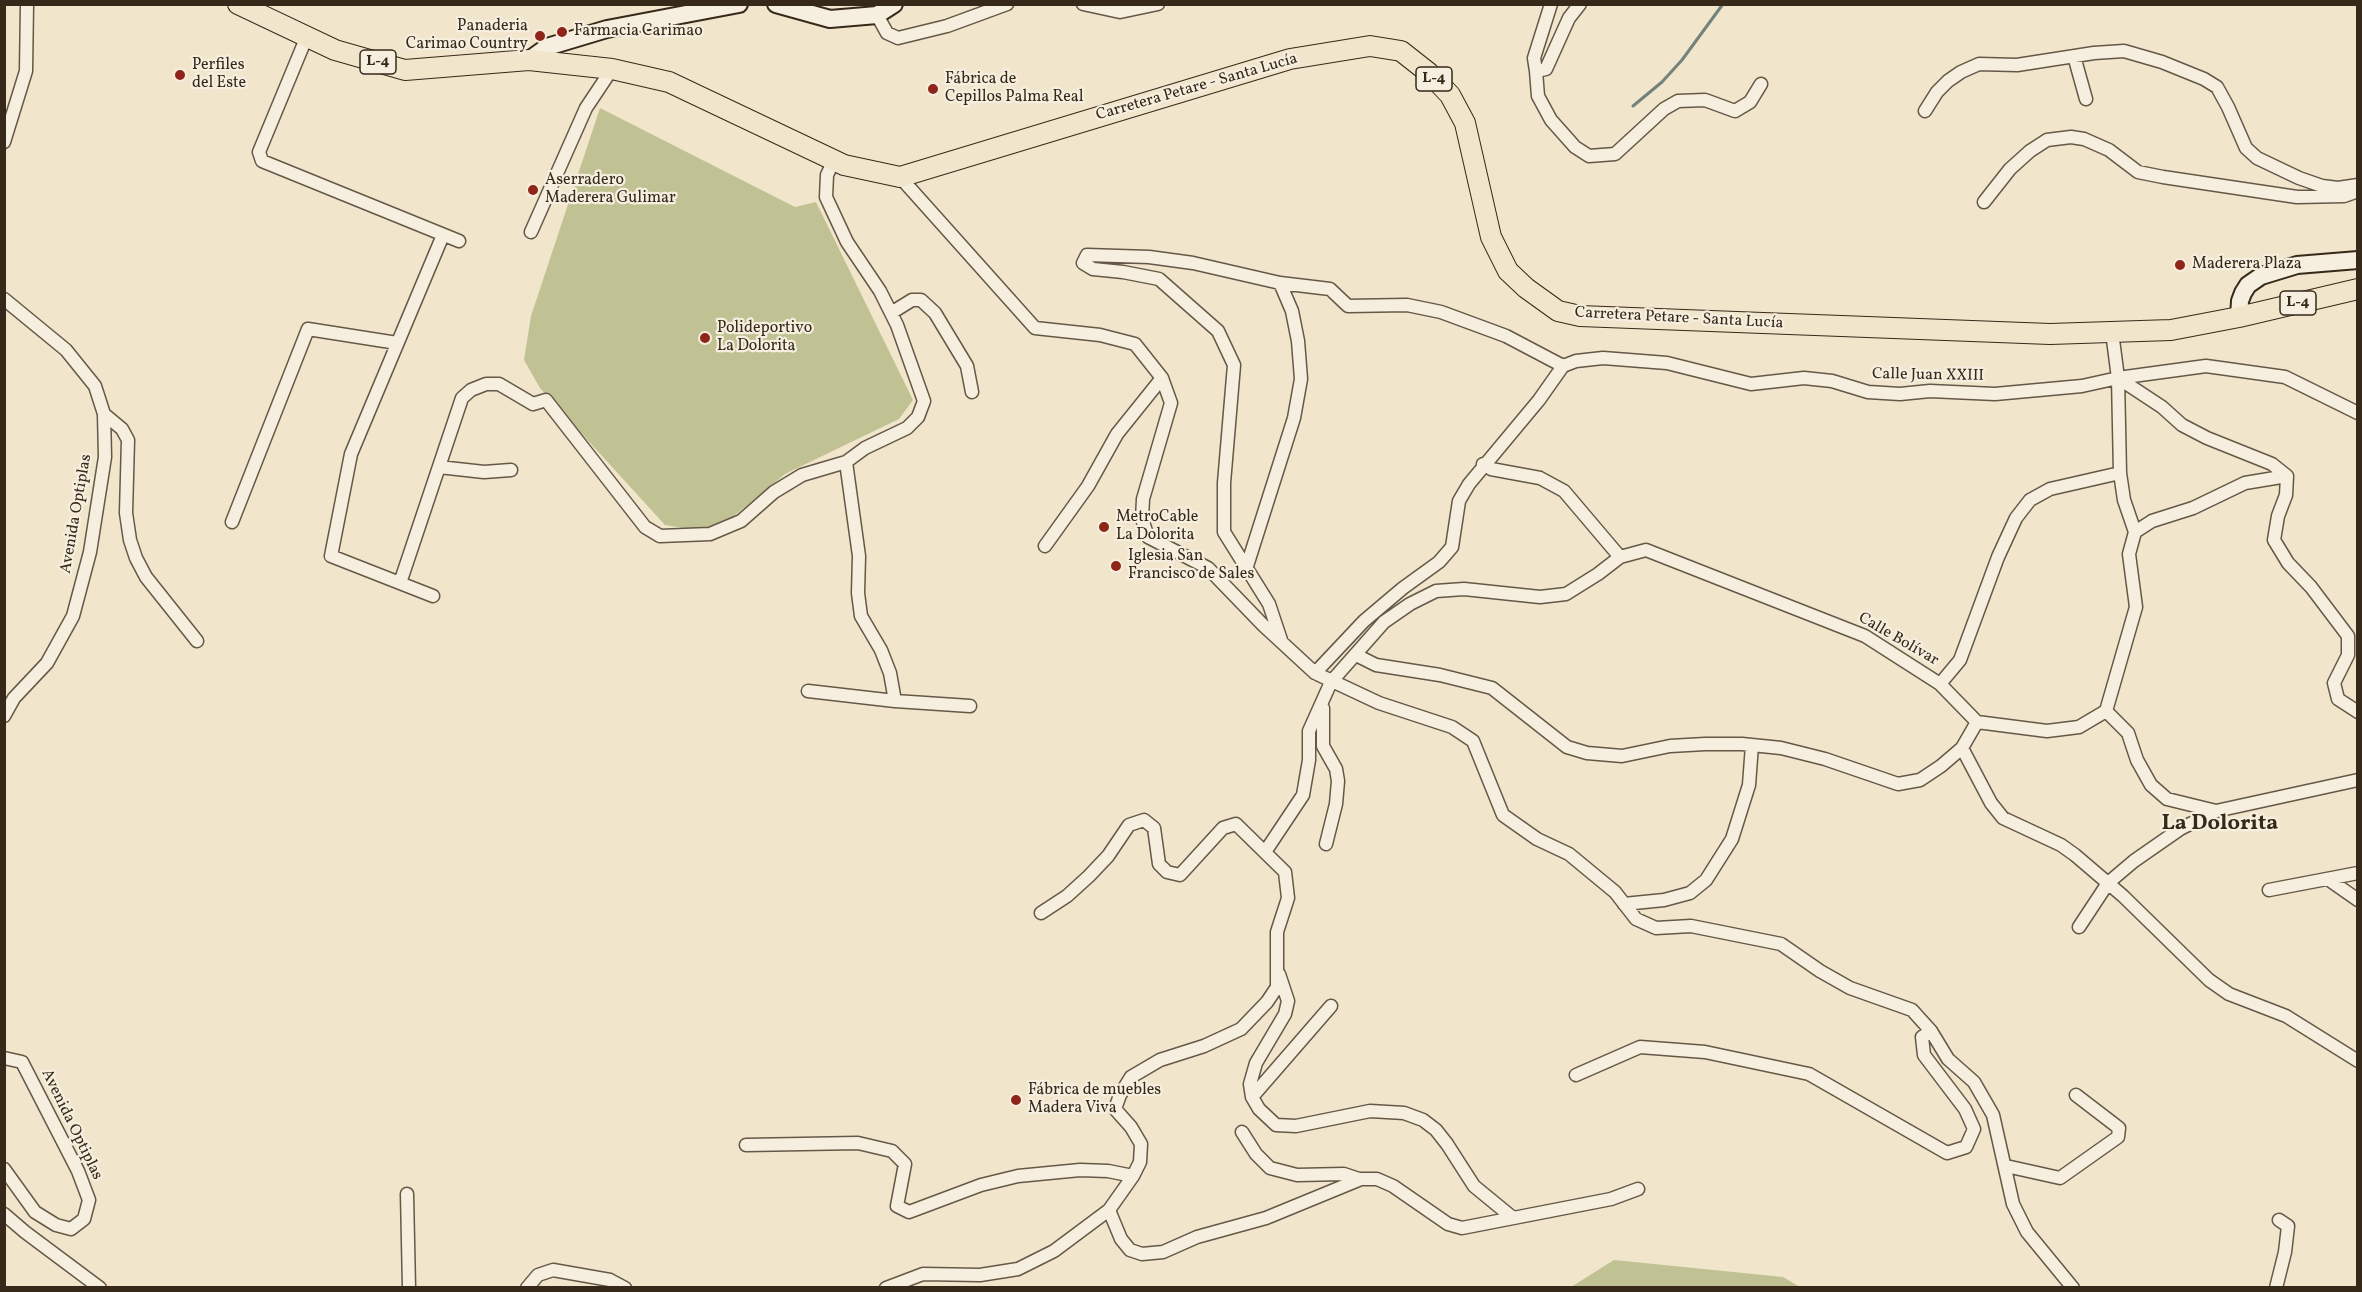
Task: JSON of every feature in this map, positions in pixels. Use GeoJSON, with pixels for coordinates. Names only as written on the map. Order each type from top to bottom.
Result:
{"type":"FeatureCollection","features":[{"type":"Feature","properties":{"kind":"main road","name":"Carretera Petare - Santa Lucía"},"geometry":{"type":"LineString","coordinates":[[238,4],[335,50],[405,70],[529,60],[612,69],[669,82],[844,165],[900,177],[1290,59],[1370,46],[1401,51],[1429,73],[1450,95],[1465,123],[1491,237],[1508,272],[1526,288],[1558,310],[1580,316],[2050,334],[2171,330],[2239,317],[2358,289]]}},
{"type":"Feature","properties":{"kind":"street"},"geometry":{"type":"LineString","coordinates":[[4,142],[26,71],[27,4]]}},
{"type":"Feature","properties":{"kind":"street"},"geometry":{"type":"LineString","coordinates":[[529,60],[547,48],[568,39],[739,4]]}},
{"type":"Feature","properties":{"kind":"street"},"geometry":{"type":"LineString","coordinates":[[776,4],[830,19],[877,15],[894,4]]}},
{"type":"Feature","properties":{"kind":"street"},"geometry":{"type":"LineString","coordinates":[[877,15],[887,33],[898,38],[947,26],[1007,4]]}},
{"type":"Feature","properties":{"kind":"street"},"geometry":{"type":"LineString","coordinates":[[1083,4],[1120,12],[1158,4]]}},
{"type":"Feature","properties":{"kind":"street"},"geometry":{"type":"LineString","coordinates":[[1551,4],[1534,58],[1538,96],[1551,120],[1575,147],[1589,156],[1615,154],[1664,109],[1678,101],[1705,100],[1735,111],[1750,102],[1761,84]]}},
{"type":"Feature","properties":{"kind":"street"},"geometry":{"type":"LineString","coordinates":[[1536,71],[1546,69],[1569,18],[1580,4]]}},
{"type":"Feature","properties":{"kind":"street"},"geometry":{"type":"LineString","coordinates":[[307,36],[259,152],[262,161],[459,241]]}},
{"type":"Feature","properties":{"kind":"street"},"geometry":{"type":"LineString","coordinates":[[1924,111],[1942,86],[1971,67],[1987,64],[2017,65],[2124,51],[2162,62],[2204,79],[2217,87],[2246,148],[2257,158],[2322,186],[2338,188],[2358,185]]}},
{"type":"Feature","properties":{"kind":"street"},"geometry":{"type":"LineString","coordinates":[[2074,56],[2086,99]]}},
{"type":"Feature","properties":{"kind":"street"},"geometry":{"type":"LineString","coordinates":[[531,232],[586,108],[612,69]]}},
{"type":"Feature","properties":{"kind":"street"},"geometry":{"type":"LineString","coordinates":[[1984,202],[2010,168],[2030,151],[2047,140],[2071,137],[2084,139],[2109,150],[2138,172],[2163,177],[2297,198],[2344,196],[2358,191]]}},
{"type":"Feature","properties":{"kind":"street"},"geometry":{"type":"LineString","coordinates":[[400,583],[462,398],[471,390],[486,384],[499,384],[532,404],[546,400],[645,527],[660,536],[710,534],[741,521],[774,492],[802,475],[846,462],[865,448],[907,428],[918,417],[924,401],[891,312],[880,291],[847,242],[826,197],[827,175],[834,160]]}},
{"type":"Feature","properties":{"kind":"street"},"geometry":{"type":"LineString","coordinates":[[900,177],[1035,328],[1100,335],[1135,344],[1162,378],[1171,403],[1143,499],[1142,519],[1148,537],[1208,568],[1315,673],[1379,703],[1452,727],[1473,741],[1503,815],[1537,839],[1569,854],[1616,892],[1636,919],[1656,928],[1692,926],[1781,944],[1850,988],[1912,1010],[1931,1031],[1948,1059],[1974,1082],[1994,1115],[2013,1204],[2027,1232],[2073,1287]]}},
{"type":"Feature","properties":{"kind":"street"},"geometry":{"type":"LineString","coordinates":[[433,596],[331,556],[351,454],[443,235]]}},
{"type":"Feature","properties":{"kind":"street"},"geometry":{"type":"LineString","coordinates":[[1282,643],[1269,604],[1224,532],[1224,483],[1234,365],[1218,331],[1159,279],[1093,269],[1083,263],[1087,255],[1149,256],[1193,263],[1280,283],[1330,290],[1347,306],[1407,305],[1441,312],[1506,336],[1563,366],[1539,400],[1483,464],[1459,501],[1452,546],[1439,562],[1403,588],[1364,621],[1315,673]]}},
{"type":"Feature","properties":{"kind":"street"},"geometry":{"type":"LineString","coordinates":[[2239,317],[2243,293],[2248,285],[2261,276],[2297,265],[2358,260]]}},
{"type":"Feature","properties":{"kind":"street"},"geometry":{"type":"LineString","coordinates":[[1247,566],[1294,418],[1301,379],[1298,341],[1292,311],[1280,283]]}},
{"type":"Feature","properties":{"kind":"street","name":"Avenida Optiplas"},"geometry":{"type":"LineString","coordinates":[[4,299],[66,350],[95,386],[104,414],[103,469],[90,552],[73,616],[47,663],[14,698],[4,716]]}},
{"type":"Feature","properties":{"kind":"street"},"geometry":{"type":"LineString","coordinates":[[891,312],[912,300],[921,300],[935,313],[967,366],[972,392]]}},
{"type":"Feature","properties":{"kind":"street"},"geometry":{"type":"LineString","coordinates":[[232,522],[308,329],[397,343]]}},
{"type":"Feature","properties":{"kind":"street"},"geometry":{"type":"LineString","coordinates":[[1356,655],[1376,665],[1440,675],[1492,688],[1567,747],[1587,753],[1622,756],[1670,746],[1752,745],[1781,748],[1825,759],[1898,784],[1920,780],[1962,748],[1977,722],[2048,731],[2079,727],[2106,711],[2136,607],[2129,554],[2135,532],[2124,500],[2120,473],[2118,378],[2112,332]]}},
{"type":"Feature","properties":{"kind":"street","name":"Calle Juan XXIII"},"geometry":{"type":"LineString","coordinates":[[1563,366],[1576,361],[1603,358],[1667,363],[1751,384],[1804,378],[1832,381],[1868,392],[1900,394],[1930,391],[1995,394],[2082,386],[2118,378],[2206,366],[2285,377],[2358,413]]}},
{"type":"Feature","properties":{"kind":"street"},"geometry":{"type":"LineString","coordinates":[[1045,546],[1088,486],[1117,434],[1162,378]]}},
{"type":"Feature","properties":{"kind":"street"},"geometry":{"type":"LineString","coordinates":[[2118,378],[2162,407],[2182,425],[2207,438],[2272,464],[2287,477]]}},
{"type":"Feature","properties":{"kind":"street"},"geometry":{"type":"LineString","coordinates":[[104,414],[122,429],[128,440],[126,513],[130,540],[136,558],[147,577],[197,641]]}},
{"type":"Feature","properties":{"kind":"street"},"geometry":{"type":"LineString","coordinates":[[846,462],[851,484],[859,556],[858,593],[861,616],[881,651],[890,673],[895,701]]}},
{"type":"Feature","properties":{"kind":"street"},"geometry":{"type":"LineString","coordinates":[[1483,464],[1491,469],[1540,478],[1564,491],[1620,557]]}},
{"type":"Feature","properties":{"kind":"street"},"geometry":{"type":"LineString","coordinates":[[439,467],[484,472],[511,470]]}},
{"type":"Feature","properties":{"kind":"street"},"geometry":{"type":"LineString","coordinates":[[1940,684],[1960,660],[1998,557],[2016,518],[2030,500],[2050,489],[2120,473]]}},
{"type":"Feature","properties":{"kind":"street"},"geometry":{"type":"LineString","coordinates":[[2135,532],[2152,521],[2193,508],[2245,483],[2287,477]]}},
{"type":"Feature","properties":{"kind":"street"},"geometry":{"type":"LineString","coordinates":[[2287,477],[2286,495],[2278,516],[2274,540],[2289,563],[2311,587],[2348,636],[2348,656],[2334,683],[2338,699],[2358,712]]}},
{"type":"Feature","properties":{"kind":"street","name":"Calle Bolívar"},"geometry":{"type":"LineString","coordinates":[[1331,682],[1384,622],[1410,604],[1436,591],[1464,589],[1540,597],[1566,594],[1620,557],[1646,550],[1786,607],[1865,636],[1940,684],[1977,722]]}},
{"type":"Feature","properties":{"kind":"street"},"geometry":{"type":"LineString","coordinates":[[1265,852],[1303,795],[1309,760],[1309,731],[1331,682]]}},
{"type":"Feature","properties":{"kind":"street"},"geometry":{"type":"LineString","coordinates":[[808,691],[895,701],[970,706]]}},
{"type":"Feature","properties":{"kind":"street"},"geometry":{"type":"LineString","coordinates":[[1323,704],[1323,746],[1336,769],[1338,781],[1336,804],[1326,844]]}},
{"type":"Feature","properties":{"kind":"street"},"geometry":{"type":"LineString","coordinates":[[2106,711],[2128,733],[2137,760],[2151,785],[2167,799],[2216,811]]}},
{"type":"Feature","properties":{"kind":"street"},"geometry":{"type":"LineString","coordinates":[[1624,904],[1664,900],[1682,895],[1690,892],[1706,879],[1732,839],[1749,785],[1752,745]]}},
{"type":"Feature","properties":{"kind":"street"},"geometry":{"type":"LineString","coordinates":[[1962,748],[1991,803],[2003,818],[2061,845],[2108,883],[2209,980],[2229,994],[2286,1016],[2358,1061]]}},
{"type":"Feature","properties":{"kind":"street"},"geometry":{"type":"LineString","coordinates":[[2079,927],[2108,883],[2134,861],[2180,829],[2216,811],[2358,780]]}},
{"type":"Feature","properties":{"kind":"street"},"geometry":{"type":"LineString","coordinates":[[886,1287],[915,1282],[923,1274],[980,1275],[1018,1269],[1054,1251],[1109,1210],[1134,1176],[1140,1162],[1141,1144],[1131,1127],[1114,1109],[1120,1095],[1131,1077],[1160,1060],[1204,1046],[1241,1029],[1267,1002],[1277,987],[1277,932],[1288,898],[1285,872],[1236,824],[1223,828],[1180,875],[1167,872],[1159,864],[1154,828],[1144,820],[1129,825],[1108,856],[1089,876],[1067,896],[1041,913]]}},
{"type":"Feature","properties":{"kind":"street"},"geometry":{"type":"LineString","coordinates":[[2269,890],[2358,873]]}},
{"type":"Feature","properties":{"kind":"street"},"geometry":{"type":"LineString","coordinates":[[2328,879],[2358,900]]}},
{"type":"Feature","properties":{"kind":"street"},"geometry":{"type":"LineString","coordinates":[[1277,971],[1285,987],[1288,1001],[1285,1014],[1256,1063],[1250,1084],[1252,1097],[1259,1109],[1276,1125],[1296,1126],[1370,1111],[1404,1113],[1424,1120],[1447,1144],[1474,1186],[1513,1218]]}},
{"type":"Feature","properties":{"kind":"street"},"geometry":{"type":"LineString","coordinates":[[1252,1097],[1331,1006]]}},
{"type":"Feature","properties":{"kind":"street"},"geometry":{"type":"LineString","coordinates":[[1576,1075],[1640,1047],[1716,1054],[1809,1074],[1922,1136],[1947,1153],[1966,1147],[1974,1129],[1965,1109],[1924,1055],[1922,1037],[1931,1031]]}},
{"type":"Feature","properties":{"kind":"street","name":"Avenida Optiplas"},"geometry":{"type":"LineString","coordinates":[[4,1058],[22,1062],[78,1171],[89,1200],[84,1219],[71,1230],[56,1225],[35,1212],[4,1169]]}},
{"type":"Feature","properties":{"kind":"street"},"geometry":{"type":"LineString","coordinates":[[2006,1166],[2060,1178],[2118,1137],[2118,1128],[2076,1095]]}},
{"type":"Feature","properties":{"kind":"street"},"geometry":{"type":"LineString","coordinates":[[1242,1132],[1256,1154],[1270,1168],[1297,1175],[1344,1174],[1361,1179],[1377,1179],[1393,1186],[1448,1224],[1462,1228],[1611,1199],[1638,1189]]}},
{"type":"Feature","properties":{"kind":"street"},"geometry":{"type":"LineString","coordinates":[[746,1144],[858,1143],[892,1151],[905,1164],[897,1206],[909,1212],[981,1185],[1018,1176],[1080,1170],[1108,1171],[1134,1176]]}},
{"type":"Feature","properties":{"kind":"street"},"geometry":{"type":"LineString","coordinates":[[1109,1210],[1121,1239],[1130,1250],[1142,1254],[1163,1252],[1197,1237],[1266,1218],[1361,1179]]}},
{"type":"Feature","properties":{"kind":"street"},"geometry":{"type":"LineString","coordinates":[[407,1194],[409,1287]]}},
{"type":"Feature","properties":{"kind":"street"},"geometry":{"type":"LineString","coordinates":[[4,1214],[100,1287]]}},
{"type":"Feature","properties":{"kind":"street"},"geometry":{"type":"LineString","coordinates":[[2276,1287],[2285,1252],[2288,1226],[2279,1220]]}},
{"type":"Feature","properties":{"kind":"street"},"geometry":{"type":"LineString","coordinates":[[527,1287],[538,1275],[553,1270],[610,1280],[625,1287]]}},
{"type":"Feature","properties":{"kind":"green space","name":"Polideportivo La Dolorita"},"geometry":{"type":"Polygon","coordinates":[[[600,108],[795,207],[816,202],[913,400],[899,419],[785,474],[713,533],[665,525],[540,388],[524,360],[531,316],[600,108]]]}},
{"type":"Feature","properties":{"kind":"green space"},"geometry":{"type":"Polygon","coordinates":[[[1614,1260],[1783,1277],[1800,1287],[1571,1287],[1614,1260]]]}},
{"type":"Feature","properties":{"kind":"waterway"},"geometry":{"type":"LineString","coordinates":[[1633,106],[1662,82],[1682,60],[1723,4]]}},
{"type":"Feature","properties":{"kind":"place","name":"Farmacia Carimao"},"geometry":{"type":"Point","coordinates":[562,32]}},
{"type":"Feature","properties":{"kind":"place","name":"Panaderia Carimao Country"},"geometry":{"type":"Point","coordinates":[540,36]}},
{"type":"Feature","properties":{"kind":"place","name":"Perfiles del Este"},"geometry":{"type":"Point","coordinates":[180,75]}},
{"type":"Feature","properties":{"kind":"place","name":"Fábrica de Cepillos Palma Real"},"geometry":{"type":"Point","coordinates":[933,89]}},
{"type":"Feature","properties":{"kind":"place","name":"Aserradero Maderera Gulimar"},"geometry":{"type":"Point","coordinates":[533,190]}},
{"type":"Feature","properties":{"kind":"place","name":"Maderera Plaza"},"geometry":{"type":"Point","coordinates":[2180,265]}},
{"type":"Feature","properties":{"kind":"place","name":"Polideportivo La Dolorita"},"geometry":{"type":"Point","coordinates":[705,338]}},
{"type":"Feature","properties":{"kind":"place","name":"MetroCable La Dolorita"},"geometry":{"type":"Point","coordinates":[1104,527]}},
{"type":"Feature","properties":{"kind":"place","name":"Iglesia San Francisco de Sales"},"geometry":{"type":"Point","coordinates":[1116,566]}},
{"type":"Feature","properties":{"kind":"place","name":"Fábrica de muebles Madera Viva"},"geometry":{"type":"Point","coordinates":[1016,1100]}},
{"type":"Feature","properties":{"kind":"district","name":"La Dolorita"},"geometry":{"type":"Point","coordinates":[2220,825]}}]}
